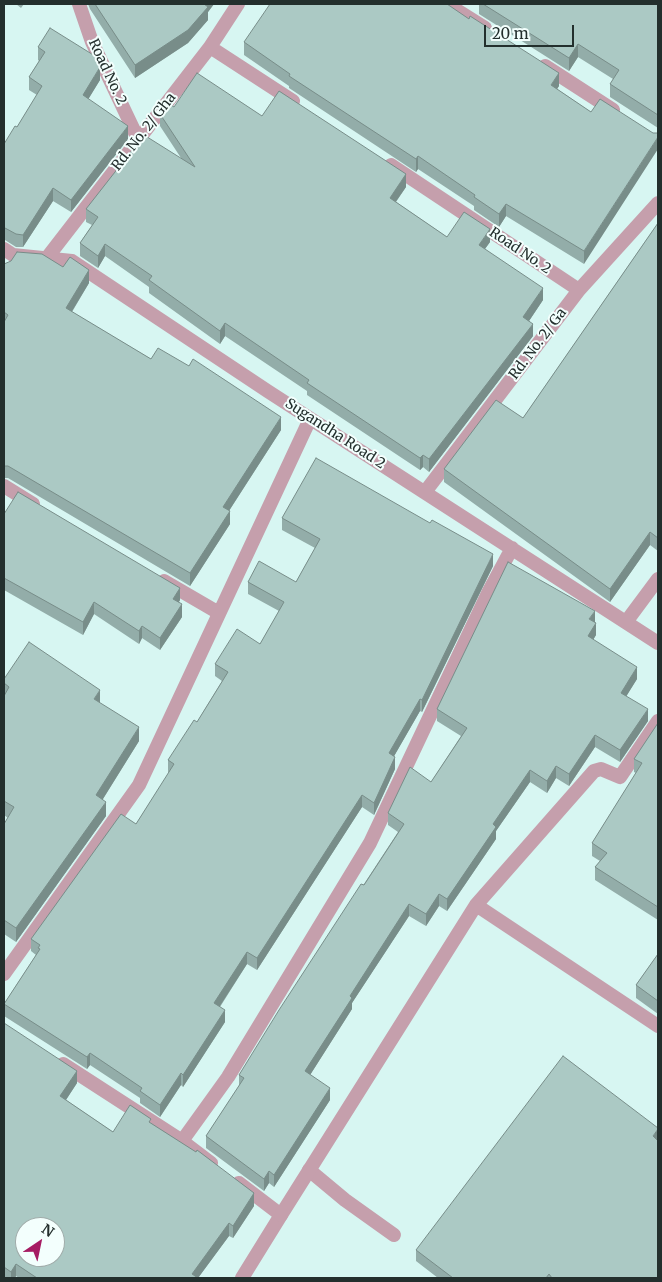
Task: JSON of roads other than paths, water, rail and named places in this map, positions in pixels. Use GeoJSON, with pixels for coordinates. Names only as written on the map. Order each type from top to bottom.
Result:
{"type":"FeatureCollection","features":[{"type":"Feature","properties":{"kind":"street","name":"Road No. 2"},"geometry":{"type":"LineString","coordinates":[[80,4],[92,42],[138,139]]}},
{"type":"Feature","properties":{"kind":"street","name":"Rd. No. 2/ Gha"},"geometry":{"type":"LineString","coordinates":[[46,258],[210,47],[238,4]]}},
{"type":"Feature","properties":{"kind":"street"},"geometry":{"type":"LineString","coordinates":[[447,4],[496,35]]}},
{"type":"Feature","properties":{"kind":"street"},"geometry":{"type":"LineString","coordinates":[[210,47],[308,111]]}},
{"type":"Feature","properties":{"kind":"street"},"geometry":{"type":"LineString","coordinates":[[536,61],[626,117]]}},
{"type":"Feature","properties":{"kind":"street","name":"Road No. 2"},"geometry":{"type":"LineString","coordinates":[[381,158],[579,290]]}},
{"type":"Feature","properties":{"kind":"street","name":"Rd. No. 2/ Ga"},"geometry":{"type":"LineString","coordinates":[[425,492],[579,290],[658,203]]}},
{"type":"Feature","properties":{"kind":"street"},"geometry":{"type":"LineString","coordinates":[[4,268],[8,252]]}},
{"type":"Feature","properties":{"kind":"street","name":"Sugandha Road 2"},"geometry":{"type":"LineString","coordinates":[[8,252],[72,261],[310,418],[658,643]]}},
{"type":"Feature","properties":{"kind":"street"},"geometry":{"type":"LineString","coordinates":[[4,974],[139,785],[310,418]]}},
{"type":"Feature","properties":{"kind":"street"},"geometry":{"type":"LineString","coordinates":[[4,486],[47,512]]}},
{"type":"Feature","properties":{"kind":"street"},"geometry":{"type":"LineString","coordinates":[[182,1141],[228,1077],[370,843],[485,600],[512,548]]}},
{"type":"Feature","properties":{"kind":"street"},"geometry":{"type":"LineString","coordinates":[[150,572],[219,613]]}},
{"type":"Feature","properties":{"kind":"street"},"geometry":{"type":"LineString","coordinates":[[626,622],[658,579]]}},
{"type":"Feature","properties":{"kind":"street"},"geometry":{"type":"LineString","coordinates":[[242,1278],[476,905],[594,770],[601,769],[620,777],[658,721]]}},
{"type":"Feature","properties":{"kind":"street"},"geometry":{"type":"LineString","coordinates":[[476,905],[658,1026]]}},
{"type":"Feature","properties":{"kind":"street"},"geometry":{"type":"LineString","coordinates":[[48,1055],[182,1141],[281,1215]]}},
{"type":"Feature","properties":{"kind":"street"},"geometry":{"type":"LineString","coordinates":[[309,1170],[345,1200],[394,1236]]}}]}
